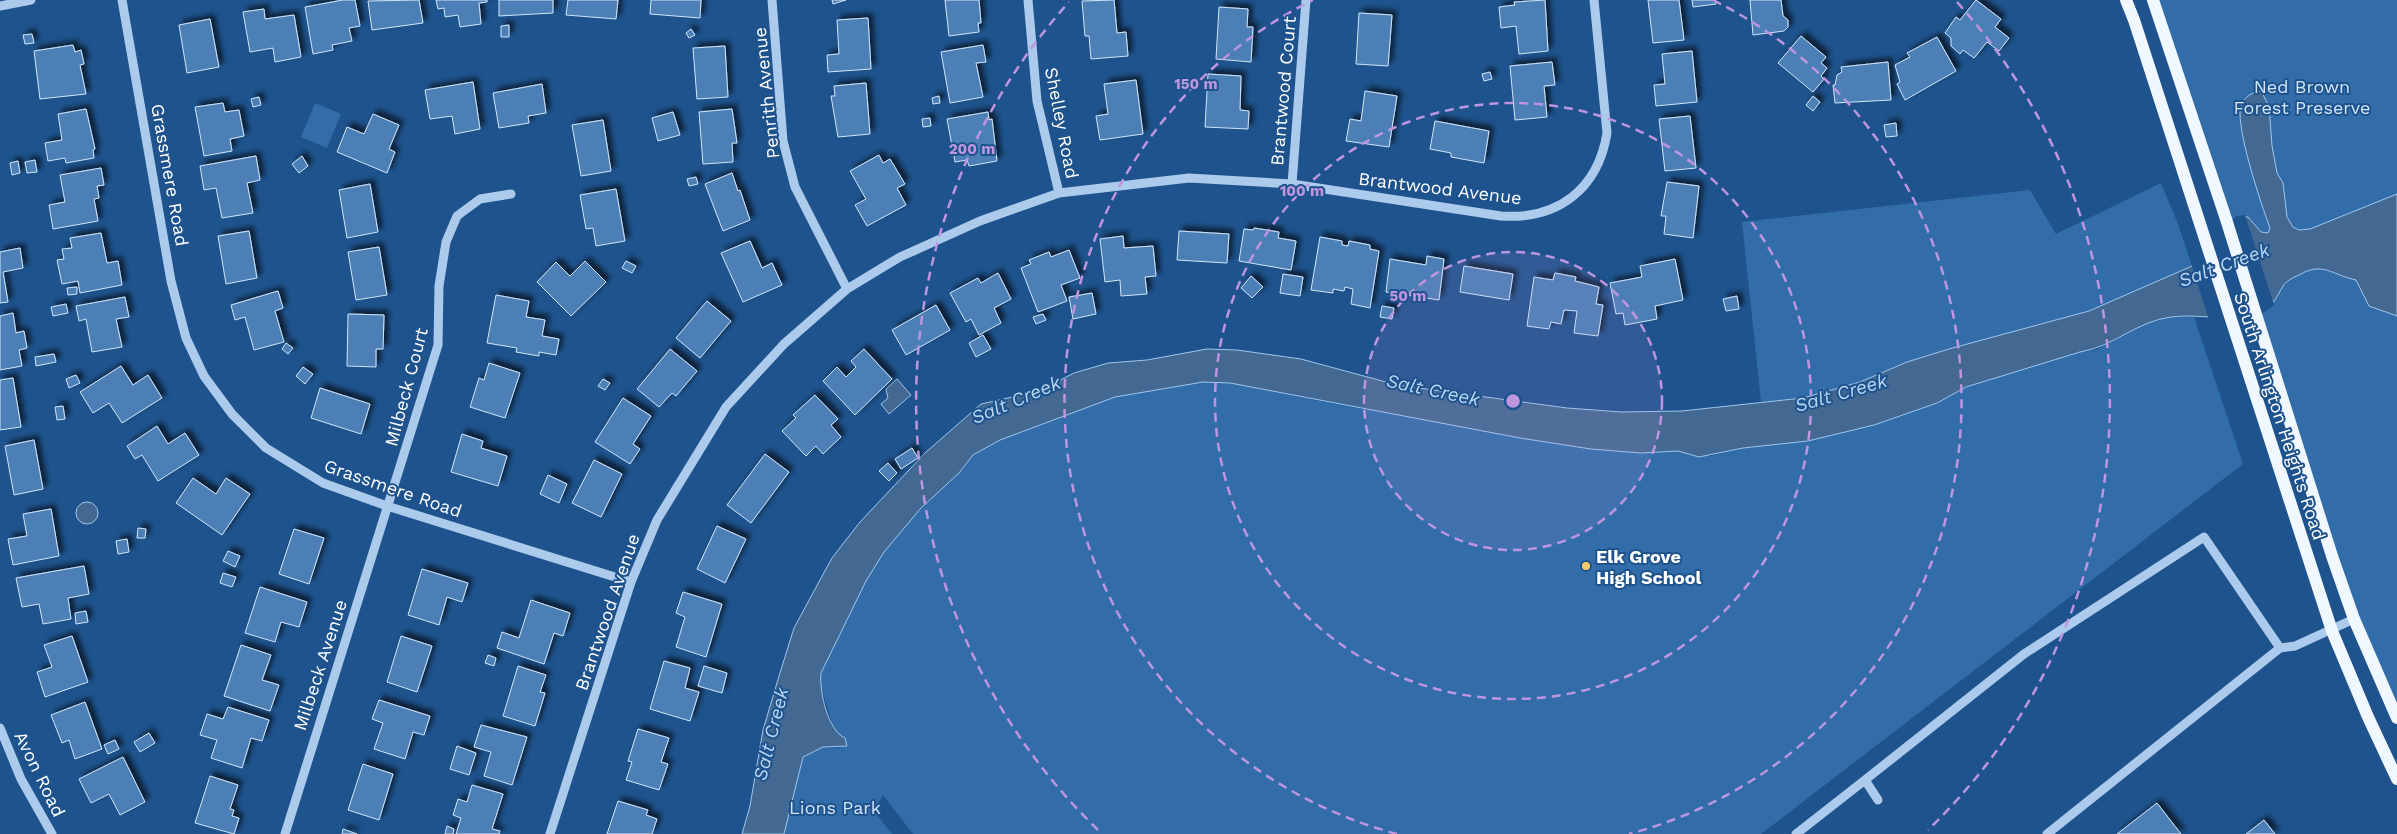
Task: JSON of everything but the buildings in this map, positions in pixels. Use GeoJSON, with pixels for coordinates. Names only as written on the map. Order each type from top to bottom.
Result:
{"type":"FeatureCollection","features":[{"type":"Feature","properties":{"kind":"main road","name":"South Arlington Heights Road"},"geometry":{"type":"LineString","coordinates":[[2126,0],[2332,631],[2368,717],[2397,779]]}},
{"type":"Feature","properties":{"kind":"main road","name":"South Arlington Heights Road"},"geometry":{"type":"LineString","coordinates":[[2153,0],[2226,219],[2332,556],[2354,620],[2397,718]]}},
{"type":"Feature","properties":{"kind":"street"},"geometry":{"type":"LineString","coordinates":[[0,6],[31,0]]}},
{"type":"Feature","properties":{"kind":"street","name":"Grassmere Road"},"geometry":{"type":"LineString","coordinates":[[122,0],[171,281],[186,338],[204,376],[232,414],[266,448],[323,483],[387,506],[631,582]]}},
{"type":"Feature","properties":{"kind":"street","name":"Penrith Avenue"},"geometry":{"type":"LineString","coordinates":[[772,0],[783,141],[795,186],[847,289]]}},
{"type":"Feature","properties":{"kind":"street","name":"Shelley Road"},"geometry":{"type":"LineString","coordinates":[[1028,0],[1037,101],[1059,193]]}},
{"type":"Feature","properties":{"kind":"street","name":"Brantwood Court"},"geometry":{"type":"LineString","coordinates":[[1292,184],[1306,0]]}},
{"type":"Feature","properties":{"kind":"street","name":"Brantwood Avenue"},"geometry":{"type":"LineString","coordinates":[[550,834],[631,582],[657,520],[726,407],[784,344],[847,289],[909,253],[980,221],[1059,193],[1189,178],[1292,184],[1502,216],[1532,216],[1562,205],[1574,196],[1593,174],[1604,147],[1607,133],[1594,0]]}},
{"type":"Feature","properties":{"kind":"street","name":"Milbeck Court"},"geometry":{"type":"LineString","coordinates":[[387,506],[438,344],[439,286],[446,242],[457,216],[480,199],[511,194]]}},
{"type":"Feature","properties":{"kind":"street","name":"Milbeck Avenue"},"geometry":{"type":"LineString","coordinates":[[285,834],[387,506]]}},
{"type":"Feature","properties":{"kind":"street"},"geometry":{"type":"LineString","coordinates":[[1796,834],[2024,654],[2204,537],[2280,648]]}},
{"type":"Feature","properties":{"kind":"street"},"geometry":{"type":"LineString","coordinates":[[2047,834],[2280,648],[2295,646],[2354,620]]}},
{"type":"Feature","properties":{"kind":"street","name":"Avon Road"},"geometry":{"type":"LineString","coordinates":[[0,728],[21,779],[52,834]]}},
{"type":"Feature","properties":{"kind":"street"},"geometry":{"type":"LineString","coordinates":[[1865,780],[1878,800]]}},
{"type":"Feature","properties":{"kind":"green space","name":"Ned Brown Forest Preserve"},"geometry":{"type":"Polygon","coordinates":[[[2157,0],[2397,0],[2397,718],[2370,656],[2157,0]]]}},
{"type":"Feature","properties":{"kind":"green space"},"geometry":{"type":"Polygon","coordinates":[[[315,103],[341,114],[327,148],[301,137],[315,103]]]}},
{"type":"Feature","properties":{"kind":"green space"},"geometry":{"type":"Polygon","coordinates":[[[2161,183],[2178,224],[2192,266],[2089,311],[1949,349],[1907,362],[1860,382],[1803,398],[1761,402],[1742,222],[2030,190],[2056,234],[2161,183]]]}},
{"type":"Feature","properties":{"kind":"green space","name":"Elk Grove High School"},"geometry":{"type":"Polygon","coordinates":[[[2172,317],[2194,317],[2243,464],[1761,834],[913,834],[883,795],[874,811],[892,834],[784,834],[803,757],[823,747],[840,748],[820,684],[821,673],[866,581],[884,552],[921,508],[959,473],[973,455],[1000,440],[1115,397],[1203,382],[1230,383],[1325,402],[1591,449],[1641,453],[1678,451],[1689,455],[1711,456],[1743,448],[1808,441],[1874,425],[1937,403],[1966,387],[2080,352],[2096,350],[2148,322],[2172,317]]]}},
{"type":"Feature","properties":{"kind":"water","name":"Salt Creek"},"geometry":{"type":"Polygon","coordinates":[[[2261,91],[2269,106],[2272,146],[2277,173],[2283,183],[2287,217],[2293,227],[2299,230],[2310,229],[2397,194],[2397,316],[2369,306],[2356,280],[2328,270],[2315,269],[2288,281],[2270,306],[2251,315],[2228,318],[2183,316],[2159,319],[2103,345],[1966,387],[1937,403],[1874,425],[1808,441],[1743,448],[1699,457],[1678,451],[1641,453],[1591,449],[1520,438],[1230,383],[1203,382],[1115,397],[1000,440],[973,455],[959,473],[921,508],[884,552],[866,581],[821,673],[823,700],[829,719],[839,734],[845,738],[847,746],[823,747],[803,757],[784,834],[742,834],[750,806],[763,730],[794,628],[832,558],[860,522],[925,453],[981,404],[1039,391],[1074,373],[1108,363],[1147,360],[1207,349],[1237,350],[1301,359],[1397,385],[1567,408],[1622,412],[1682,411],[1803,398],[1860,382],[1907,362],[1949,349],[2089,311],[2192,266],[2214,259],[2227,246],[2238,217],[2248,217],[2261,232],[2268,233],[2270,228],[2243,139],[2240,113],[2240,108],[2246,97],[2261,91]]]}},
{"type":"Feature","properties":{"kind":"water"},"geometry":{"type":"Polygon","coordinates":[[[897,379],[911,395],[889,414],[881,404],[888,398],[886,389],[897,379]]]}},
{"type":"Feature","properties":{"kind":"water"},"geometry":{"type":"Polygon","coordinates":[[[83,502],[91,502],[98,509],[98,517],[91,524],[83,524],[76,517],[76,509],[83,502]]]}},
{"type":"Feature","properties":{"kind":"pier"},"geometry":{"type":"Polygon","coordinates":[[[2245,215],[2274,305],[2263,313],[2235,321],[2209,320],[2191,263],[2213,257],[2224,245],[2229,225],[2236,216],[2245,215]]]}},
{"type":"Feature","properties":{"kind":"place","name":"Elk Grove High School"},"geometry":{"type":"Point","coordinates":[1586,566]}},
{"type":"Feature","properties":{"kind":"park label","name":"Lions Park"},"geometry":{"type":"Point","coordinates":[835,807]}}]}
